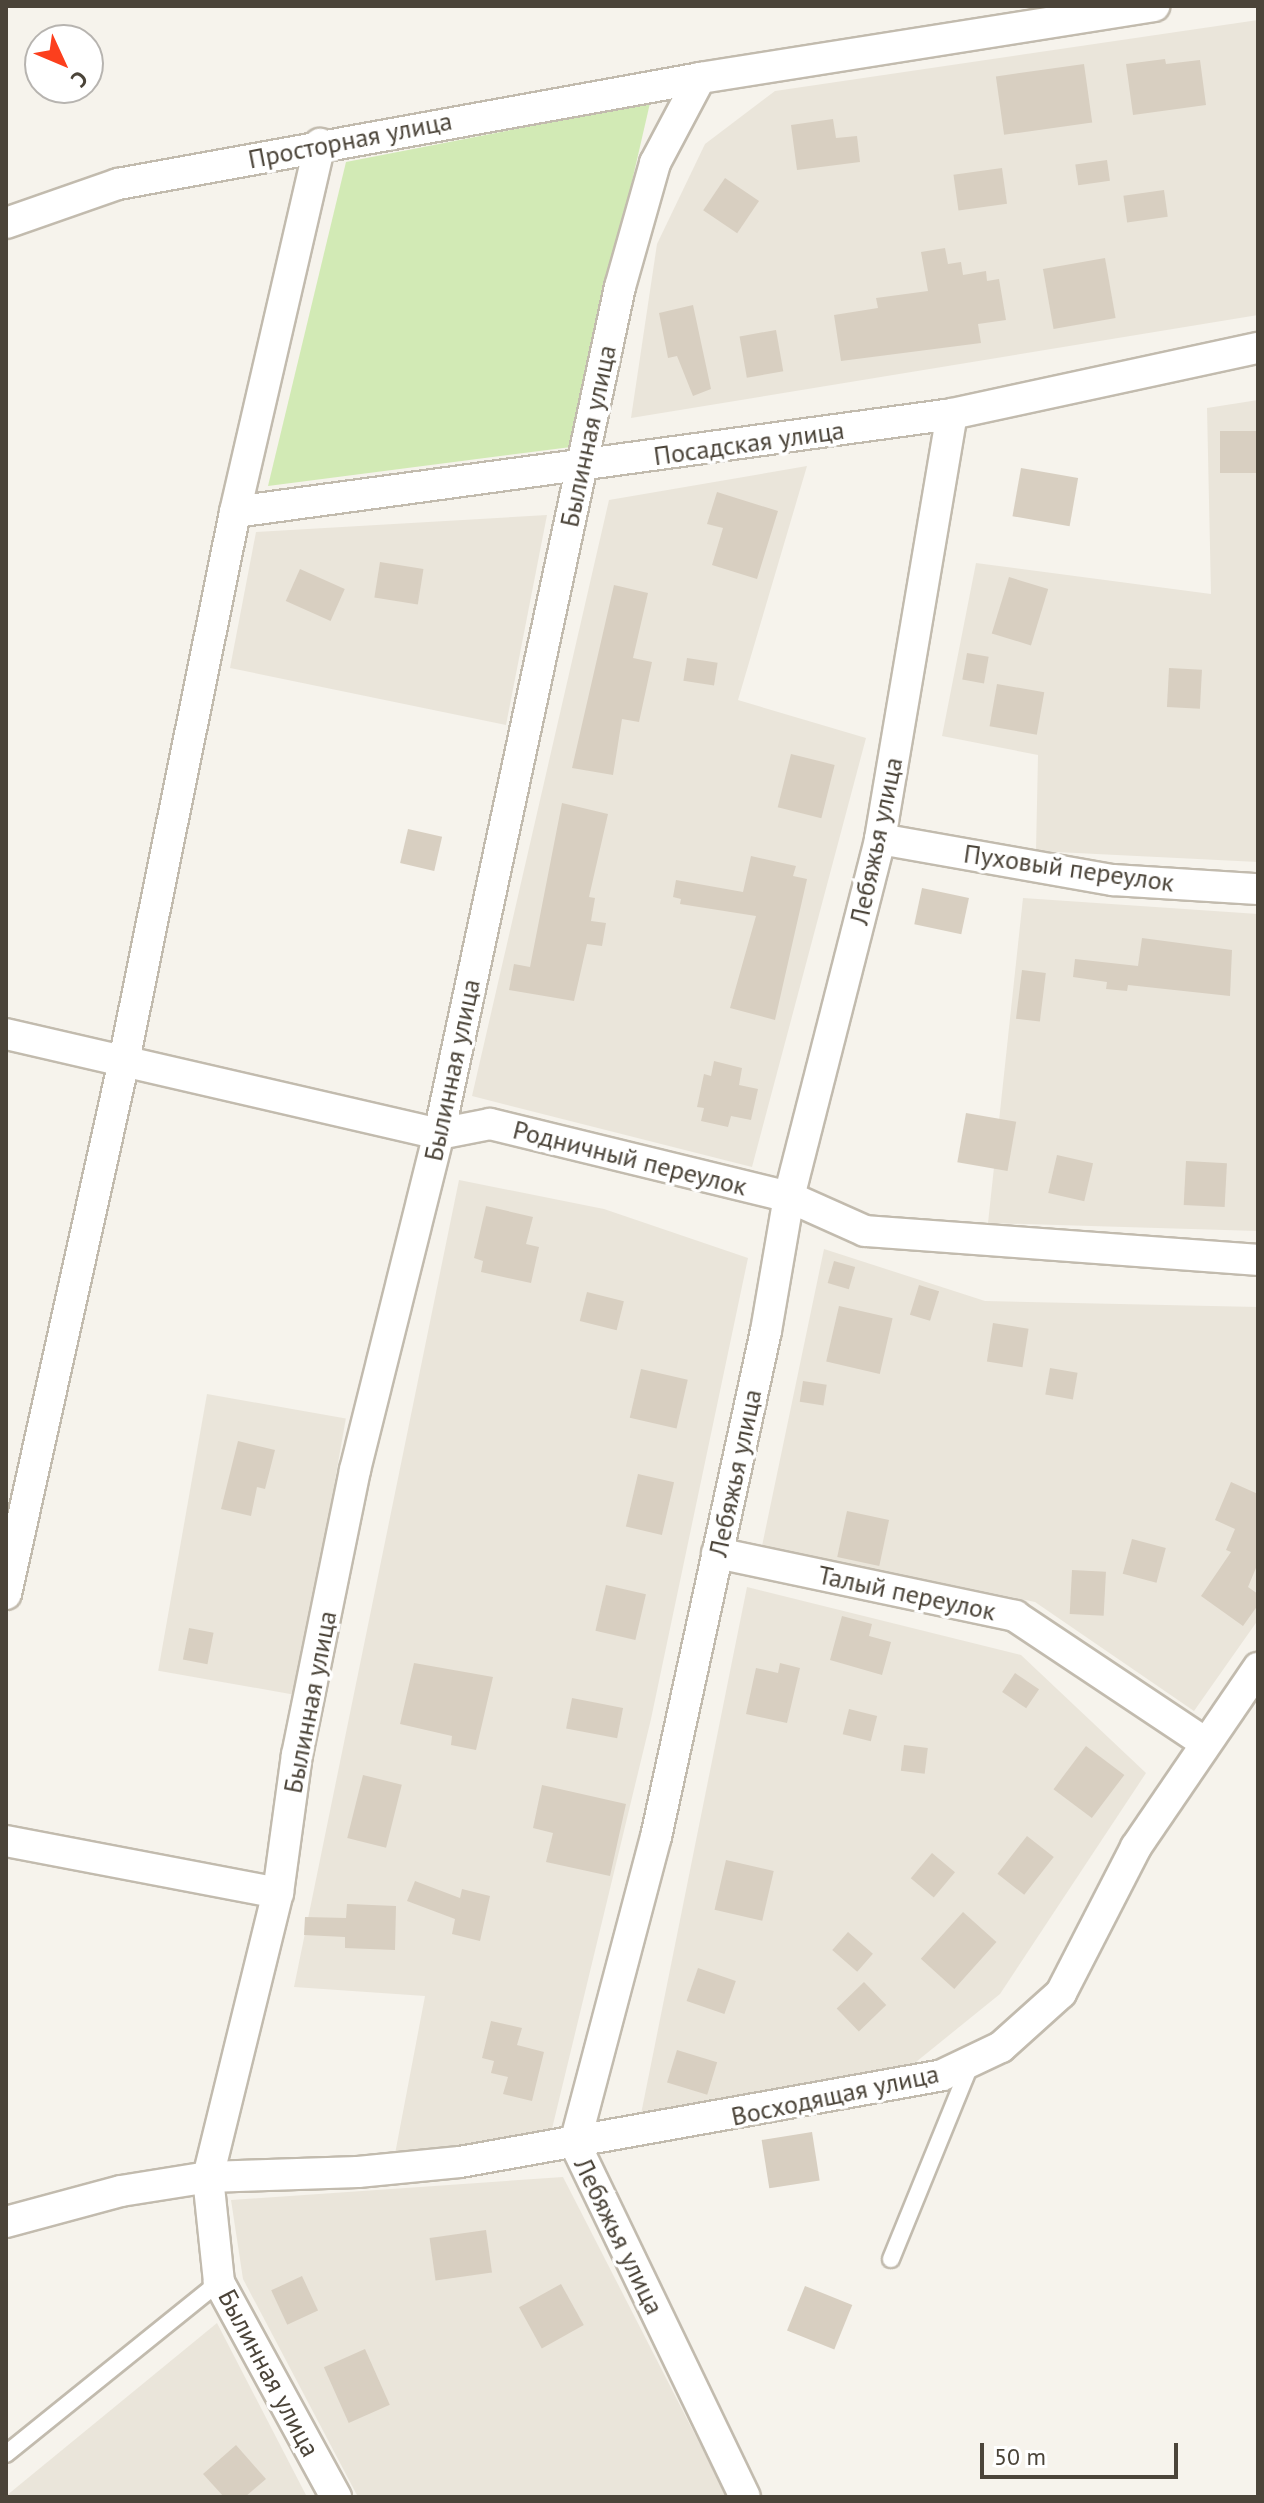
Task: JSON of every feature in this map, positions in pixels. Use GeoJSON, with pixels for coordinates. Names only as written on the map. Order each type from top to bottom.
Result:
{"type":"FeatureCollection","features":[{"type":"Feature","properties":{"kind":"street"},"geometry":{"type":"LineString","coordinates":[[700,78],[1154,6]]}},
{"type":"Feature","properties":{"kind":"street","name":"Просторная улица"},"geometry":{"type":"LineString","coordinates":[[9,220],[118,184],[320,144],[700,78]]}},
{"type":"Feature","properties":{"kind":"street","name":"Былинная улица"},"geometry":{"type":"LineString","coordinates":[[336,2497],[219,2282],[208,2177],[278,1893],[297,1755],[355,1470],[439,1134],[620,287],[655,163],[700,78]]}},
{"type":"Feature","properties":{"kind":"street"},"geometry":{"type":"LineString","coordinates":[[6,1594],[124,1061],[235,512],[320,144]]}},
{"type":"Feature","properties":{"kind":"street"},"geometry":{"type":"LineString","coordinates":[[6,249],[9,220]]}},
{"type":"Feature","properties":{"kind":"street","name":"Посадская улица"},"geometry":{"type":"LineString","coordinates":[[235,512],[952,414],[1258,348]]}},
{"type":"Feature","properties":{"kind":"street","name":"Лебяжья улица"},"geometry":{"type":"LineString","coordinates":[[745,2497],[575,2143],[656,1837],[789,1197],[880,839],[952,414]]}},
{"type":"Feature","properties":{"kind":"street","name":"Пуховый переулок"},"geometry":{"type":"LineString","coordinates":[[880,839],[1113,880],[1258,889]]}},
{"type":"Feature","properties":{"kind":"street","name":"Родничный переулок"},"geometry":{"type":"LineString","coordinates":[[6,1034],[439,1134],[490,1124],[789,1197],[865,1231],[1258,1260]]}},
{"type":"Feature","properties":{"kind":"street","name":"Талый переулок"},"geometry":{"type":"LineString","coordinates":[[717,1553],[1015,1616],[1204,1742]]}},
{"type":"Feature","properties":{"kind":"street","name":"Восходящая улица"},"geometry":{"type":"LineString","coordinates":[[6,2222],[121,2191],[208,2177],[358,2172],[575,2143],[942,2075],[1001,2047],[1061,1993],[1136,1847],[1204,1742],[1258,1668]]}},
{"type":"Feature","properties":{"kind":"street"},"geometry":{"type":"LineString","coordinates":[[6,1841],[278,1893]]}},
{"type":"Feature","properties":{"kind":"lane"},"geometry":{"type":"LineString","coordinates":[[891,2259],[972,2061]]}},
{"type":"Feature","properties":{"kind":"lane"},"geometry":{"type":"LineString","coordinates":[[6,2454],[219,2282]]}},
{"type":"Feature","properties":{"kind":"shaded area"},"geometry":{"type":"Polygon","coordinates":[[[1258,20],[1258,315],[631,418],[657,244],[705,144],[775,91],[1258,20]]]}},
{"type":"Feature","properties":{"kind":"shaded area"},"geometry":{"type":"Polygon","coordinates":[[[1258,400],[1258,862],[1036,851],[1038,755],[942,736],[976,563],[1211,594],[1207,408],[1258,400]]]}},
{"type":"Feature","properties":{"kind":"shaded area"},"geometry":{"type":"Polygon","coordinates":[[[807,466],[738,700],[866,738],[752,1167],[472,1096],[609,500],[807,466]]]}},
{"type":"Feature","properties":{"kind":"shaded area"},"geometry":{"type":"Polygon","coordinates":[[[547,515],[506,725],[230,668],[256,532],[547,515]]]}},
{"type":"Feature","properties":{"kind":"shaded area"},"geometry":{"type":"Polygon","coordinates":[[[1023,898],[1258,914],[1258,1231],[988,1223],[1023,898]]]}},
{"type":"Feature","properties":{"kind":"shaded area"},"geometry":{"type":"Polygon","coordinates":[[[459,1180],[604,1209],[748,1258],[651,1719],[551,2133],[395,2154],[425,1996],[294,1987],[459,1180]]]}},
{"type":"Feature","properties":{"kind":"shaded area"},"geometry":{"type":"Polygon","coordinates":[[[824,1249],[985,1301],[1258,1307],[1258,1620],[1194,1711],[1035,1602],[762,1546],[824,1249]]]}},
{"type":"Feature","properties":{"kind":"shaded area"},"geometry":{"type":"Polygon","coordinates":[[[207,1394],[346,1418],[297,1695],[158,1671],[207,1394]]]}},
{"type":"Feature","properties":{"kind":"shaded area"},"geometry":{"type":"Polygon","coordinates":[[[747,1587],[1021,1655],[1146,1773],[1000,1994],[911,2066],[640,2119],[747,1587]]]}},
{"type":"Feature","properties":{"kind":"shaded area"},"geometry":{"type":"Polygon","coordinates":[[[563,2177],[727,2497],[358,2497],[243,2279],[231,2200],[563,2177]]]}},
{"type":"Feature","properties":{"kind":"shaded area"},"geometry":{"type":"Polygon","coordinates":[[[217,2323],[307,2497],[6,2497],[6,2496],[217,2323]]]}},
{"type":"Feature","properties":{"kind":"green space"},"geometry":{"type":"Polygon","coordinates":[[[650,103],[571,447],[268,486],[346,162],[650,103]]]}},
{"type":"Feature","properties":{"kind":"building"},"geometry":{"type":"Polygon","coordinates":[[[1165,59],[1166,64],[1200,60],[1206,105],[1133,115],[1126,64],[1165,59]]]}},
{"type":"Feature","properties":{"kind":"building"},"geometry":{"type":"Polygon","coordinates":[[[1084,64],[1092,122],[1004,135],[996,76],[1084,64]]]}},
{"type":"Feature","properties":{"kind":"building"},"geometry":{"type":"Polygon","coordinates":[[[833,119],[836,138],[857,136],[860,162],[797,170],[791,125],[833,119]]]}},
{"type":"Feature","properties":{"kind":"building"},"geometry":{"type":"Polygon","coordinates":[[[1107,160],[1110,181],[1078,185],[1075,164],[1107,160]]]}},
{"type":"Feature","properties":{"kind":"building"},"geometry":{"type":"Polygon","coordinates":[[[1002,168],[1007,204],[958,210],[953,175],[1002,168]]]}},
{"type":"Feature","properties":{"kind":"building"},"geometry":{"type":"Polygon","coordinates":[[[725,178],[759,201],[737,233],[703,210],[725,178]]]}},
{"type":"Feature","properties":{"kind":"building"},"geometry":{"type":"Polygon","coordinates":[[[1164,190],[1168,217],[1127,222],[1123,196],[1164,190]]]}},
{"type":"Feature","properties":{"kind":"building"},"geometry":{"type":"Polygon","coordinates":[[[945,248],[948,264],[961,262],[963,275],[986,271],[987,281],[999,279],[1006,320],[978,324],[981,343],[841,361],[834,315],[878,308],[876,298],[928,291],[921,252],[945,248]]]}},
{"type":"Feature","properties":{"kind":"building"},"geometry":{"type":"Polygon","coordinates":[[[1105,258],[1116,318],[1054,329],[1043,269],[1105,258]]]}},
{"type":"Feature","properties":{"kind":"building"},"geometry":{"type":"Polygon","coordinates":[[[693,305],[711,389],[693,396],[677,356],[668,358],[659,313],[693,305]]]}},
{"type":"Feature","properties":{"kind":"building"},"geometry":{"type":"Polygon","coordinates":[[[776,330],[783,371],[747,378],[740,336],[776,330]]]}},
{"type":"Feature","properties":{"kind":"building"},"geometry":{"type":"Polygon","coordinates":[[[1220,431],[1258,431],[1258,473],[1220,473],[1220,431]]]}},
{"type":"Feature","properties":{"kind":"building"},"geometry":{"type":"Polygon","coordinates":[[[1021,468],[1078,478],[1070,526],[1012,516],[1021,468]]]}},
{"type":"Feature","properties":{"kind":"building"},"geometry":{"type":"Polygon","coordinates":[[[717,492],[778,511],[757,579],[712,565],[723,528],[707,524],[717,492]]]}},
{"type":"Feature","properties":{"kind":"building"},"geometry":{"type":"Polygon","coordinates":[[[380,562],[423,569],[418,604],[374,598],[380,562]]]}},
{"type":"Feature","properties":{"kind":"building"},"geometry":{"type":"Polygon","coordinates":[[[300,569],[345,589],[331,621],[286,601],[300,569]]]}},
{"type":"Feature","properties":{"kind":"building"},"geometry":{"type":"Polygon","coordinates":[[[1009,577],[1048,589],[1031,645],[992,633],[1009,577]]]}},
{"type":"Feature","properties":{"kind":"building"},"geometry":{"type":"Polygon","coordinates":[[[614,585],[648,593],[633,658],[652,662],[639,722],[622,719],[613,775],[572,768],[614,585]]]}},
{"type":"Feature","properties":{"kind":"building"},"geometry":{"type":"Polygon","coordinates":[[[967,653],[989,657],[984,683],[962,680],[967,653]]]}},
{"type":"Feature","properties":{"kind":"building"},"geometry":{"type":"Polygon","coordinates":[[[687,658],[718,663],[714,686],[683,681],[687,658]]]}},
{"type":"Feature","properties":{"kind":"building"},"geometry":{"type":"Polygon","coordinates":[[[1169,668],[1202,670],[1200,709],[1167,707],[1169,668]]]}},
{"type":"Feature","properties":{"kind":"building"},"geometry":{"type":"Polygon","coordinates":[[[997,684],[1044,692],[1037,735],[990,726],[997,684]]]}},
{"type":"Feature","properties":{"kind":"building"},"geometry":{"type":"Polygon","coordinates":[[[791,754],[835,765],[821,818],[778,807],[791,754]]]}},
{"type":"Feature","properties":{"kind":"building"},"geometry":{"type":"Polygon","coordinates":[[[562,803],[608,814],[589,897],[595,898],[591,921],[606,923],[602,946],[587,944],[574,1001],[509,990],[514,964],[530,967],[562,803]]]}},
{"type":"Feature","properties":{"kind":"building"},"geometry":{"type":"Polygon","coordinates":[[[408,829],[442,837],[434,871],[400,863],[408,829]]]}},
{"type":"Feature","properties":{"kind":"building"},"geometry":{"type":"Polygon","coordinates":[[[751,856],[796,866],[793,876],[807,879],[775,1020],[730,1008],[756,916],[680,904],[681,899],[673,897],[676,880],[743,892],[751,856]]]}},
{"type":"Feature","properties":{"kind":"building"},"geometry":{"type":"Polygon","coordinates":[[[922,888],[969,898],[961,934],[914,924],[922,888]]]}},
{"type":"Feature","properties":{"kind":"building"},"geometry":{"type":"Polygon","coordinates":[[[1142,938],[1232,950],[1230,996],[1128,985],[1127,991],[1106,989],[1107,982],[1073,977],[1075,959],[1138,966],[1142,938]]]}},
{"type":"Feature","properties":{"kind":"building"},"geometry":{"type":"Polygon","coordinates":[[[1022,970],[1046,973],[1040,1022],[1016,1019],[1022,970]]]}},
{"type":"Feature","properties":{"kind":"building"},"geometry":{"type":"Polygon","coordinates":[[[714,1061],[742,1068],[739,1085],[758,1089],[751,1120],[731,1116],[728,1127],[701,1121],[704,1108],[697,1107],[704,1074],[711,1076],[714,1061]]]}},
{"type":"Feature","properties":{"kind":"building"},"geometry":{"type":"Polygon","coordinates":[[[966,1113],[1016,1122],[1008,1171],[957,1162],[966,1113]]]}},
{"type":"Feature","properties":{"kind":"building"},"geometry":{"type":"Polygon","coordinates":[[[1057,1155],[1093,1163],[1084,1201],[1048,1193],[1057,1155]]]}},
{"type":"Feature","properties":{"kind":"building"},"geometry":{"type":"Polygon","coordinates":[[[1186,1161],[1227,1163],[1225,1207],[1184,1205],[1186,1161]]]}},
{"type":"Feature","properties":{"kind":"building"},"geometry":{"type":"Polygon","coordinates":[[[486,1206],[533,1217],[526,1244],[539,1247],[531,1283],[481,1272],[483,1261],[474,1258],[486,1206]]]}},
{"type":"Feature","properties":{"kind":"building"},"geometry":{"type":"Polygon","coordinates":[[[834,1261],[855,1267],[849,1289],[828,1283],[834,1261]]]}},
{"type":"Feature","properties":{"kind":"building"},"geometry":{"type":"Polygon","coordinates":[[[919,1285],[939,1291],[930,1321],[910,1315],[919,1285]]]}},
{"type":"Feature","properties":{"kind":"building"},"geometry":{"type":"Polygon","coordinates":[[[587,1292],[624,1301],[617,1330],[580,1321],[587,1292]]]}},
{"type":"Feature","properties":{"kind":"building"},"geometry":{"type":"Polygon","coordinates":[[[839,1306],[893,1318],[880,1374],[826,1362],[839,1306]]]}},
{"type":"Feature","properties":{"kind":"building"},"geometry":{"type":"Polygon","coordinates":[[[993,1323],[1029,1329],[1022,1367],[987,1362],[993,1323]]]}},
{"type":"Feature","properties":{"kind":"building"},"geometry":{"type":"Polygon","coordinates":[[[1050,1368],[1078,1373],[1073,1399],[1045,1395],[1050,1368]]]}},
{"type":"Feature","properties":{"kind":"building"},"geometry":{"type":"Polygon","coordinates":[[[641,1369],[688,1380],[677,1429],[630,1418],[641,1369]]]}},
{"type":"Feature","properties":{"kind":"building"},"geometry":{"type":"Polygon","coordinates":[[[803,1381],[827,1385],[823,1405],[800,1402],[803,1381]]]}},
{"type":"Feature","properties":{"kind":"building"},"geometry":{"type":"Polygon","coordinates":[[[238,1441],[275,1450],[265,1489],[257,1487],[251,1516],[221,1509],[238,1441]]]}},
{"type":"Feature","properties":{"kind":"building"},"geometry":{"type":"Polygon","coordinates":[[[638,1474],[674,1482],[662,1535],[626,1527],[638,1474]]]}},
{"type":"Feature","properties":{"kind":"building"},"geometry":{"type":"Polygon","coordinates":[[[1231,1482],[1258,1494],[1258,1563],[1248,1587],[1258,1594],[1258,1605],[1243,1626],[1201,1596],[1231,1552],[1226,1550],[1235,1529],[1215,1520],[1231,1482]]]}},
{"type":"Feature","properties":{"kind":"building"},"geometry":{"type":"Polygon","coordinates":[[[847,1511],[889,1520],[879,1566],[837,1557],[847,1511]]]}},
{"type":"Feature","properties":{"kind":"building"},"geometry":{"type":"Polygon","coordinates":[[[1132,1539],[1166,1548],[1156,1583],[1123,1574],[1132,1539]]]}},
{"type":"Feature","properties":{"kind":"building"},"geometry":{"type":"Polygon","coordinates":[[[1072,1570],[1106,1572],[1104,1616],[1070,1614],[1072,1570]]]}},
{"type":"Feature","properties":{"kind":"building"},"geometry":{"type":"Polygon","coordinates":[[[606,1585],[646,1594],[635,1640],[595,1631],[606,1585]]]}},
{"type":"Feature","properties":{"kind":"building"},"geometry":{"type":"Polygon","coordinates":[[[842,1616],[872,1624],[869,1636],[891,1642],[882,1675],[830,1660],[842,1616]]]}},
{"type":"Feature","properties":{"kind":"building"},"geometry":{"type":"Polygon","coordinates":[[[189,1628],[214,1633],[207,1664],[183,1659],[189,1628]]]}},
{"type":"Feature","properties":{"kind":"building"},"geometry":{"type":"Polygon","coordinates":[[[414,1663],[493,1677],[476,1750],[451,1745],[452,1736],[400,1724],[414,1663]]]}},
{"type":"Feature","properties":{"kind":"building"},"geometry":{"type":"Polygon","coordinates":[[[780,1663],[800,1668],[787,1723],[746,1714],[756,1668],[778,1673],[780,1663]]]}},
{"type":"Feature","properties":{"kind":"building"},"geometry":{"type":"Polygon","coordinates":[[[1015,1673],[1039,1689],[1026,1708],[1002,1692],[1015,1673]]]}},
{"type":"Feature","properties":{"kind":"building"},"geometry":{"type":"Polygon","coordinates":[[[572,1698],[623,1708],[617,1738],[566,1728],[572,1698]]]}},
{"type":"Feature","properties":{"kind":"building"},"geometry":{"type":"Polygon","coordinates":[[[849,1709],[877,1716],[871,1741],[843,1734],[849,1709]]]}},
{"type":"Feature","properties":{"kind":"building"},"geometry":{"type":"Polygon","coordinates":[[[904,1745],[928,1748],[925,1774],[901,1771],[904,1745]]]}},
{"type":"Feature","properties":{"kind":"building"},"geometry":{"type":"Polygon","coordinates":[[[1086,1746],[1124,1775],[1092,1818],[1054,1789],[1086,1746]]]}},
{"type":"Feature","properties":{"kind":"building"},"geometry":{"type":"Polygon","coordinates":[[[363,1775],[402,1785],[386,1848],[347,1838],[363,1775]]]}},
{"type":"Feature","properties":{"kind":"building"},"geometry":{"type":"Polygon","coordinates":[[[542,1785],[626,1804],[610,1876],[546,1862],[553,1833],[533,1828],[542,1785]]]}},
{"type":"Feature","properties":{"kind":"building"},"geometry":{"type":"Polygon","coordinates":[[[1027,1836],[1054,1857],[1024,1895],[997,1874],[1027,1836]]]}},
{"type":"Feature","properties":{"kind":"building"},"geometry":{"type":"Polygon","coordinates":[[[932,1853],[955,1872],[934,1898],[911,1878],[932,1853]]]}},
{"type":"Feature","properties":{"kind":"building"},"geometry":{"type":"Polygon","coordinates":[[[726,1860],[774,1871],[762,1921],[715,1910],[726,1860]]]}},
{"type":"Feature","properties":{"kind":"building"},"geometry":{"type":"Polygon","coordinates":[[[415,1881],[460,1898],[462,1889],[490,1896],[480,1941],[452,1934],[455,1919],[407,1901],[415,1881]]]}},
{"type":"Feature","properties":{"kind":"building"},"geometry":{"type":"Polygon","coordinates":[[[347,1904],[396,1906],[395,1950],[345,1948],[345,1937],[304,1935],[305,1917],[346,1918],[347,1904]]]}},
{"type":"Feature","properties":{"kind":"building"},"geometry":{"type":"Polygon","coordinates":[[[963,1912],[996,1942],[954,1989],[921,1959],[963,1912]]]}},
{"type":"Feature","properties":{"kind":"building"},"geometry":{"type":"Polygon","coordinates":[[[848,1932],[873,1954],[857,1972],[832,1950],[848,1932]]]}},
{"type":"Feature","properties":{"kind":"building"},"geometry":{"type":"Polygon","coordinates":[[[698,1968],[736,1981],[724,2014],[687,2001],[698,1968]]]}},
{"type":"Feature","properties":{"kind":"building"},"geometry":{"type":"Polygon","coordinates":[[[864,1982],[886,2005],[859,2031],[837,2008],[864,1982]]]}},
{"type":"Feature","properties":{"kind":"building"},"geometry":{"type":"Polygon","coordinates":[[[491,2021],[522,2028],[517,2045],[544,2052],[532,2101],[503,2094],[508,2077],[491,2073],[494,2061],[482,2058],[491,2021]]]}},
{"type":"Feature","properties":{"kind":"building"},"geometry":{"type":"Polygon","coordinates":[[[677,2050],[717,2062],[707,2095],[667,2083],[677,2050]]]}},
{"type":"Feature","properties":{"kind":"building"},"geometry":{"type":"Polygon","coordinates":[[[812,2132],[820,2180],[769,2188],[762,2140],[812,2132]]]}},
{"type":"Feature","properties":{"kind":"building"},"geometry":{"type":"Polygon","coordinates":[[[486,2230],[492,2273],[436,2281],[430,2238],[486,2230]]]}},
{"type":"Feature","properties":{"kind":"building"},"geometry":{"type":"Polygon","coordinates":[[[302,2276],[318,2310],[287,2325],[271,2290],[302,2276]]]}},
{"type":"Feature","properties":{"kind":"building"},"geometry":{"type":"Polygon","coordinates":[[[561,2284],[584,2325],[542,2348],[519,2307],[561,2284]]]}},
{"type":"Feature","properties":{"kind":"building"},"geometry":{"type":"Polygon","coordinates":[[[805,2286],[852,2305],[834,2350],[787,2331],[805,2286]]]}},
{"type":"Feature","properties":{"kind":"building"},"geometry":{"type":"Polygon","coordinates":[[[365,2349],[390,2405],[349,2423],[324,2367],[365,2349]]]}},
{"type":"Feature","properties":{"kind":"building"},"geometry":{"type":"Polygon","coordinates":[[[236,2445],[266,2479],[245,2497],[224,2497],[203,2474],[236,2445]]]}}]}
